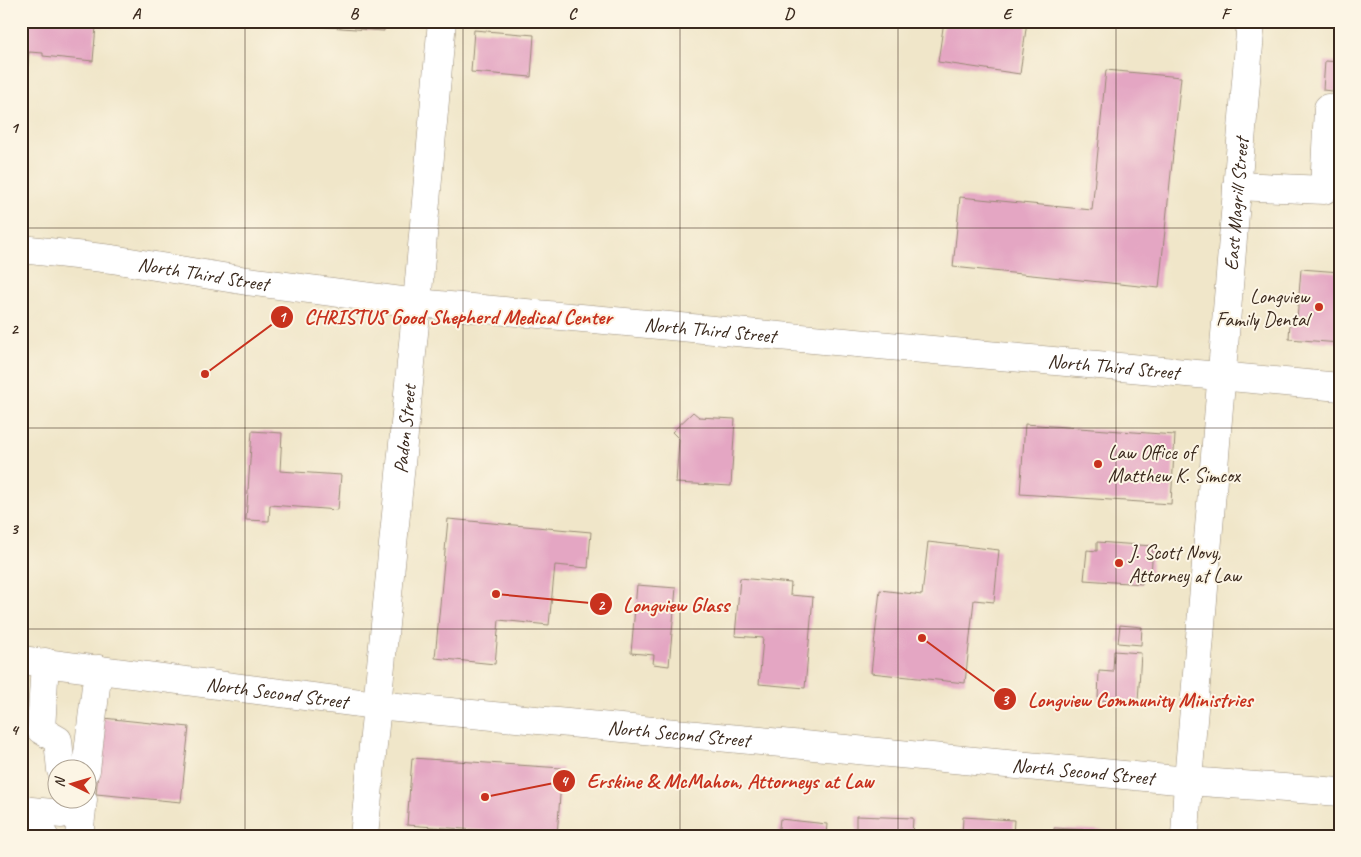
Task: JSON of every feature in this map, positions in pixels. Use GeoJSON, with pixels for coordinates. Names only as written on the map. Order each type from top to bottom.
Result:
{"type":"FeatureCollection","features":[{"type":"Feature","properties":{"kind":"street","name":"Padon Street"},"geometry":{"type":"LineString","coordinates":[[364,836],[417,303],[442,21]]}},
{"type":"Feature","properties":{"kind":"street","name":"East Magrill Street"},"geometry":{"type":"LineString","coordinates":[[1185,836],[1251,21]]}},
{"type":"Feature","properties":{"kind":"street"},"geometry":{"type":"LineString","coordinates":[[1238,186],[1324,190],[1328,108]]}},
{"type":"Feature","properties":{"kind":"street","name":"North Third Street"},"geometry":{"type":"LineString","coordinates":[[21,249],[112,259],[246,281],[417,303],[1340,387]]}},
{"type":"Feature","properties":{"kind":"street"},"geometry":{"type":"LineString","coordinates":[[33,661],[31,729],[58,740],[59,760]]}},
{"type":"Feature","properties":{"kind":"street","name":"North Second Street"},"geometry":{"type":"LineString","coordinates":[[33,661],[376,705],[1188,781],[1340,792]]}},
{"type":"Feature","properties":{"kind":"street"},"geometry":{"type":"LineString","coordinates":[[87,760],[98,668]]}},
{"type":"Feature","properties":{"kind":"street"},"geometry":{"type":"LineString","coordinates":[[21,810],[67,812],[79,836]]}},
{"type":"Feature","properties":{"kind":"street"},"geometry":{"type":"LineString","coordinates":[[21,822],[35,825],[44,836]]}},
{"type":"Feature","properties":{"kind":"building"},"geometry":{"type":"Polygon","coordinates":[[[21,21],[122,21],[121,28],[96,26],[93,61],[43,56],[43,53],[29,52],[26,83],[21,82],[21,21]]]}},
{"type":"Feature","properties":{"kind":"building"},"geometry":{"type":"Polygon","coordinates":[[[301,21],[384,21],[384,31],[300,25],[301,21]]]}},
{"type":"Feature","properties":{"kind":"building"},"geometry":{"type":"Polygon","coordinates":[[[944,21],[1027,21],[1020,74],[938,62],[944,21]]]}},
{"type":"Feature","properties":{"kind":"building"},"geometry":{"type":"Polygon","coordinates":[[[474,30],[534,35],[531,77],[471,72],[474,30]]]}},
{"type":"Feature","properties":{"kind":"building"},"geometry":{"type":"Polygon","coordinates":[[[1325,61],[1340,62],[1340,92],[1323,90],[1325,61]]]}},
{"type":"Feature","properties":{"kind":"building"},"geometry":{"type":"Polygon","coordinates":[[[1106,70],[1181,77],[1159,288],[953,267],[960,197],[1092,210],[1106,70]]]}},
{"type":"Feature","properties":{"kind":"building","name":"Longview Family Dental"},"geometry":{"type":"Polygon","coordinates":[[[1301,269],[1340,272],[1338,319],[1340,319],[1340,343],[1289,339],[1290,320],[1297,320],[1301,269]]]}},
{"type":"Feature","properties":{"kind":"building"},"geometry":{"type":"Polygon","coordinates":[[[693,412],[699,417],[735,419],[731,486],[676,483],[679,439],[672,432],[693,412]]]}},
{"type":"Feature","properties":{"kind":"building","name":"Law Office of Matthew K. Simcox"},"geometry":{"type":"Polygon","coordinates":[[[1025,424],[1175,435],[1171,504],[1020,494],[1025,424]]]}},
{"type":"Feature","properties":{"kind":"building"},"geometry":{"type":"Polygon","coordinates":[[[252,431],[282,433],[280,471],[341,475],[338,510],[270,505],[269,521],[246,520],[252,431]]]}},
{"type":"Feature","properties":{"kind":"building"},"geometry":{"type":"Polygon","coordinates":[[[448,519],[591,532],[588,568],[555,565],[549,625],[499,620],[495,664],[435,658],[448,519]]]}},
{"type":"Feature","properties":{"kind":"building"},"geometry":{"type":"Polygon","coordinates":[[[928,542],[999,550],[994,602],[974,600],[965,683],[871,673],[880,590],[922,595],[928,542]]]}},
{"type":"Feature","properties":{"kind":"building","name":"J. Scott Novy, Attorney at Law"},"geometry":{"type":"Polygon","coordinates":[[[1097,542],[1153,546],[1151,575],[1142,574],[1142,584],[1084,580],[1087,550],[1097,551],[1097,542]]]}},
{"type":"Feature","properties":{"kind":"building"},"geometry":{"type":"Polygon","coordinates":[[[740,578],[791,583],[790,595],[813,597],[805,688],[759,684],[763,638],[735,636],[740,578]]]}},
{"type":"Feature","properties":{"kind":"building"},"geometry":{"type":"Polygon","coordinates":[[[637,585],[676,588],[669,666],[653,664],[654,655],[631,653],[637,585]]]}},
{"type":"Feature","properties":{"kind":"building"},"geometry":{"type":"Polygon","coordinates":[[[1120,625],[1142,627],[1141,645],[1118,643],[1120,625]]]}},
{"type":"Feature","properties":{"kind":"building"},"geometry":{"type":"Polygon","coordinates":[[[1114,651],[1141,653],[1138,702],[1098,700],[1099,671],[1113,672],[1114,651]]]}},
{"type":"Feature","properties":{"kind":"building"},"geometry":{"type":"Polygon","coordinates":[[[103,718],[189,727],[181,802],[98,794],[103,718]]]}},
{"type":"Feature","properties":{"kind":"building"},"geometry":{"type":"Polygon","coordinates":[[[412,758],[562,768],[557,836],[407,825],[412,758]]]}},
{"type":"Feature","properties":{"kind":"building"},"geometry":{"type":"Polygon","coordinates":[[[856,816],[913,818],[912,836],[856,836],[856,816]]]}},
{"type":"Feature","properties":{"kind":"building"},"geometry":{"type":"Polygon","coordinates":[[[963,817],[1014,820],[1013,836],[962,836],[963,817]]]}},
{"type":"Feature","properties":{"kind":"building"},"geometry":{"type":"Polygon","coordinates":[[[780,819],[827,824],[826,836],[778,836],[780,819]]]}},
{"type":"Feature","properties":{"kind":"building"},"geometry":{"type":"Polygon","coordinates":[[[1054,828],[1126,832],[1125,836],[1054,836],[1054,828]]]}},
{"type":"Feature","properties":{"kind":"place","name":"Longview Family Dental"},"geometry":{"type":"Point","coordinates":[1319,307]}},
{"type":"Feature","properties":{"kind":"place","name":"CHRISTUS Good Shepherd Medical Center"},"geometry":{"type":"Point","coordinates":[205,374]}},
{"type":"Feature","properties":{"kind":"place","name":"Law Office of Matthew K. Simcox"},"geometry":{"type":"Point","coordinates":[1098,464]}},
{"type":"Feature","properties":{"kind":"place","name":"J. Scott Novy, Attorney at Law"},"geometry":{"type":"Point","coordinates":[1119,563]}},
{"type":"Feature","properties":{"kind":"place","name":"Longview Glass"},"geometry":{"type":"Point","coordinates":[496,594]}},
{"type":"Feature","properties":{"kind":"place","name":"Longview Community Ministries"},"geometry":{"type":"Point","coordinates":[922,638]}},
{"type":"Feature","properties":{"kind":"place","name":"Erskine & McMahon, Attorneys at Law"},"geometry":{"type":"Point","coordinates":[485,797]}}]}
